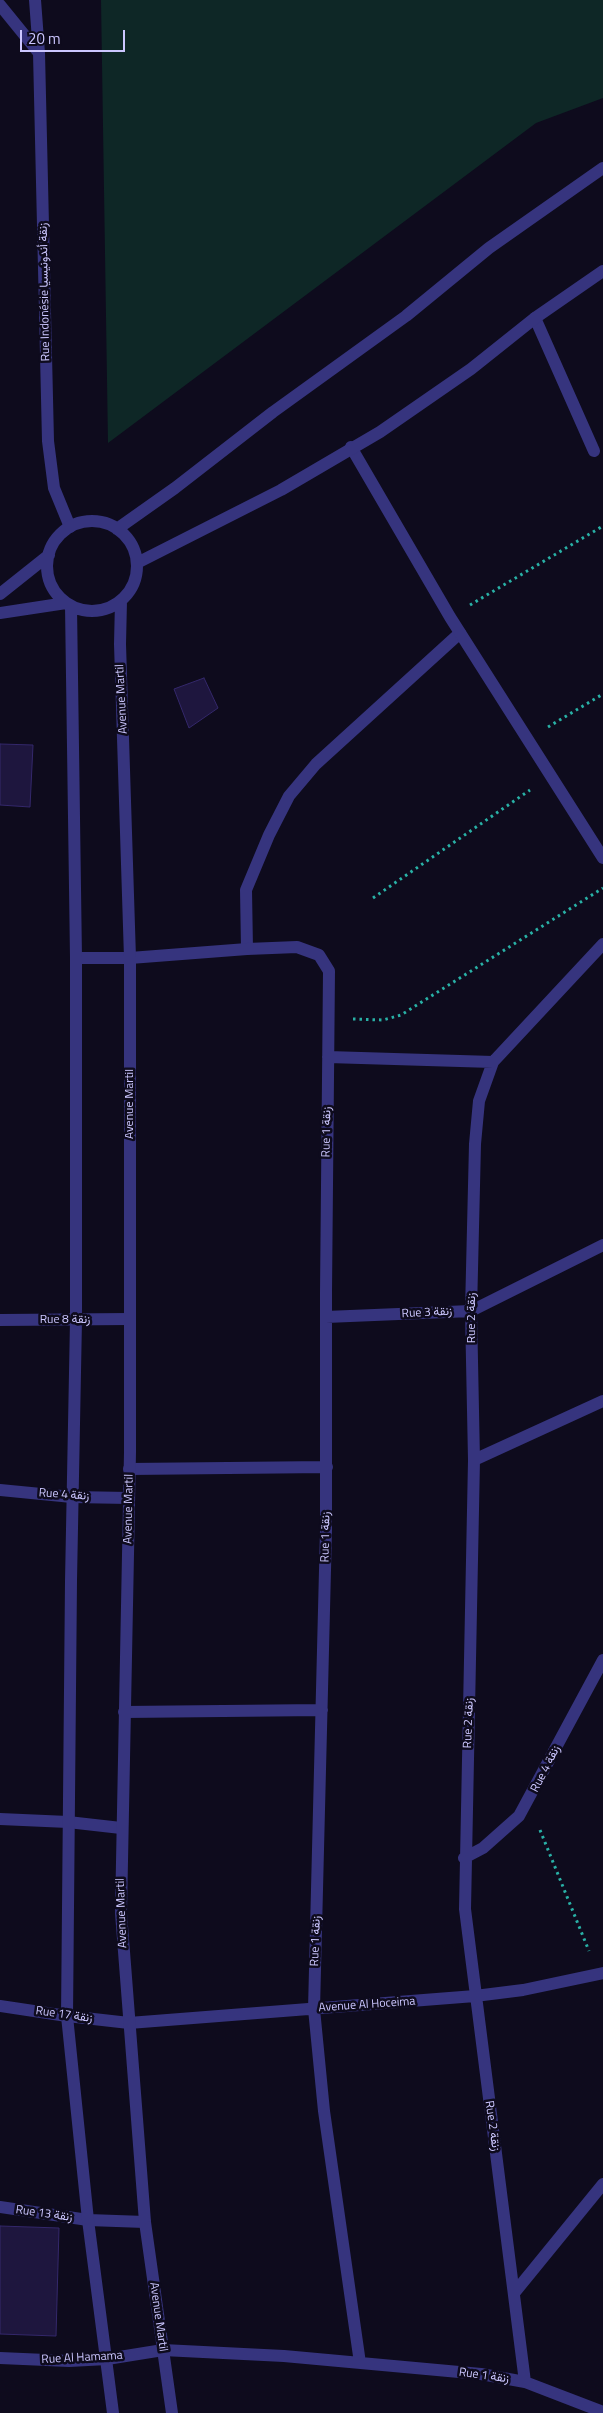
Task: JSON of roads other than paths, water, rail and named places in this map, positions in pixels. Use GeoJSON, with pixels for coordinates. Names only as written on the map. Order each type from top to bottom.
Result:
{"type":"FeatureCollection","features":[{"type":"Feature","properties":{"kind":"street","name":"Rue Indonésie زنقة أندونيسيا"},"geometry":{"type":"LineString","coordinates":[[35,0],[40,53],[48,441],[54,488],[70,527]]}},
{"type":"Feature","properties":{"kind":"street"},"geometry":{"type":"LineString","coordinates":[[0,4],[40,53]]}},
{"type":"Feature","properties":{"kind":"street"},"geometry":{"type":"LineString","coordinates":[[117,529],[175,488],[273,412],[406,316],[489,248],[603,168]]}},
{"type":"Feature","properties":{"kind":"street"},"geometry":{"type":"LineString","coordinates":[[137,563],[281,490],[351,447],[380,432],[471,369],[535,318],[603,272]]}},
{"type":"Feature","properties":{"kind":"street"},"geometry":{"type":"LineString","coordinates":[[535,318],[594,451]]}},
{"type":"Feature","properties":{"kind":"street"},"geometry":{"type":"LineString","coordinates":[[351,447],[450,617],[603,858]]}},
{"type":"Feature","properties":{"kind":"street"},"geometry":{"type":"LineString","coordinates":[[94,521],[117,529],[131,543],[137,563],[134,584],[121,601],[110,608],[84,611],[69,605],[58,596],[49,577],[46,565],[53,544],[70,527],[94,521]]}},
{"type":"Feature","properties":{"kind":"street"},"geometry":{"type":"LineString","coordinates":[[0,594],[49,555]]}},
{"type":"Feature","properties":{"kind":"street","name":"Avenue Martil"},"geometry":{"type":"LineString","coordinates":[[121,601],[120,644],[130,958],[129,1498],[121,1913],[145,2222],[172,2413]]}},
{"type":"Feature","properties":{"kind":"street"},"geometry":{"type":"LineString","coordinates":[[0,613],[69,605]]}},
{"type":"Feature","properties":{"kind":"street"},"geometry":{"type":"LineString","coordinates":[[69,605],[76,958],[76,1320],[72,1497],[67,2016],[88,2220],[113,2413]]}},
{"type":"Feature","properties":{"kind":"street"},"geometry":{"type":"LineString","coordinates":[[247,948],[246,890],[268,836],[290,796],[316,764],[460,633]]}},
{"type":"Feature","properties":{"kind":"street"},"geometry":{"type":"LineString","coordinates":[[328,1057],[493,1062],[603,944]]}},
{"type":"Feature","properties":{"kind":"street","name":"Rue 1 زنقة"},"geometry":{"type":"LineString","coordinates":[[76,958],[130,958],[247,948],[297,947],[319,955],[329,971],[326,1467],[314,2009],[324,2111],[360,2363]]}},
{"type":"Feature","properties":{"kind":"street","name":"Rue 2 زنقة"},"geometry":{"type":"LineString","coordinates":[[493,1062],[483,1086],[476,1115],[471,1311],[474,1460],[464,1858],[465,1909],[475,1996],[516,2292],[525,2382]]}},
{"type":"Feature","properties":{"kind":"street","name":"Rue 3 زنقة"},"geometry":{"type":"LineString","coordinates":[[326,1317],[471,1311],[603,1246]]}},
{"type":"Feature","properties":{"kind":"street","name":"Rue 8 زنقة"},"geometry":{"type":"LineString","coordinates":[[0,1320],[130,1319]]}},
{"type":"Feature","properties":{"kind":"street"},"geometry":{"type":"LineString","coordinates":[[474,1460],[603,1401]]}},
{"type":"Feature","properties":{"kind":"street"},"geometry":{"type":"LineString","coordinates":[[129,1469],[326,1467]]}},
{"type":"Feature","properties":{"kind":"street","name":"Rue 4 زنقة"},"geometry":{"type":"LineString","coordinates":[[0,1490],[72,1497],[129,1498]]}},
{"type":"Feature","properties":{"kind":"street","name":"Rue 4 زنقة"},"geometry":{"type":"LineString","coordinates":[[464,1858],[483,1848],[503,1832],[519,1816],[529,1802],[603,1660]]}},
{"type":"Feature","properties":{"kind":"street"},"geometry":{"type":"LineString","coordinates":[[124,1712],[322,1710]]}},
{"type":"Feature","properties":{"kind":"street"},"geometry":{"type":"LineString","coordinates":[[0,1819],[68,1822],[122,1828]]}},
{"type":"Feature","properties":{"kind":"street","name":"Avenue Al Hoceima"},"geometry":{"type":"LineString","coordinates":[[129,2023],[475,1996],[523,1990],[600,1974]]}},
{"type":"Feature","properties":{"kind":"street","name":"Rue 17 زنقة"},"geometry":{"type":"LineString","coordinates":[[0,2006],[129,2023]]}},
{"type":"Feature","properties":{"kind":"street"},"geometry":{"type":"LineString","coordinates":[[516,2292],[603,2184]]}},
{"type":"Feature","properties":{"kind":"street","name":"Rue 13 زنقة"},"geometry":{"type":"LineString","coordinates":[[0,2208],[88,2220],[145,2222]]}},
{"type":"Feature","properties":{"kind":"street","name":"Rue 1 زنقة"},"geometry":{"type":"LineString","coordinates":[[163,2350],[275,2355],[480,2374],[525,2382],[603,2412]]}},
{"type":"Feature","properties":{"kind":"street","name":"Rue Al Hamama"},"geometry":{"type":"LineString","coordinates":[[0,2358],[69,2361],[107,2359],[163,2350]]}}]}
